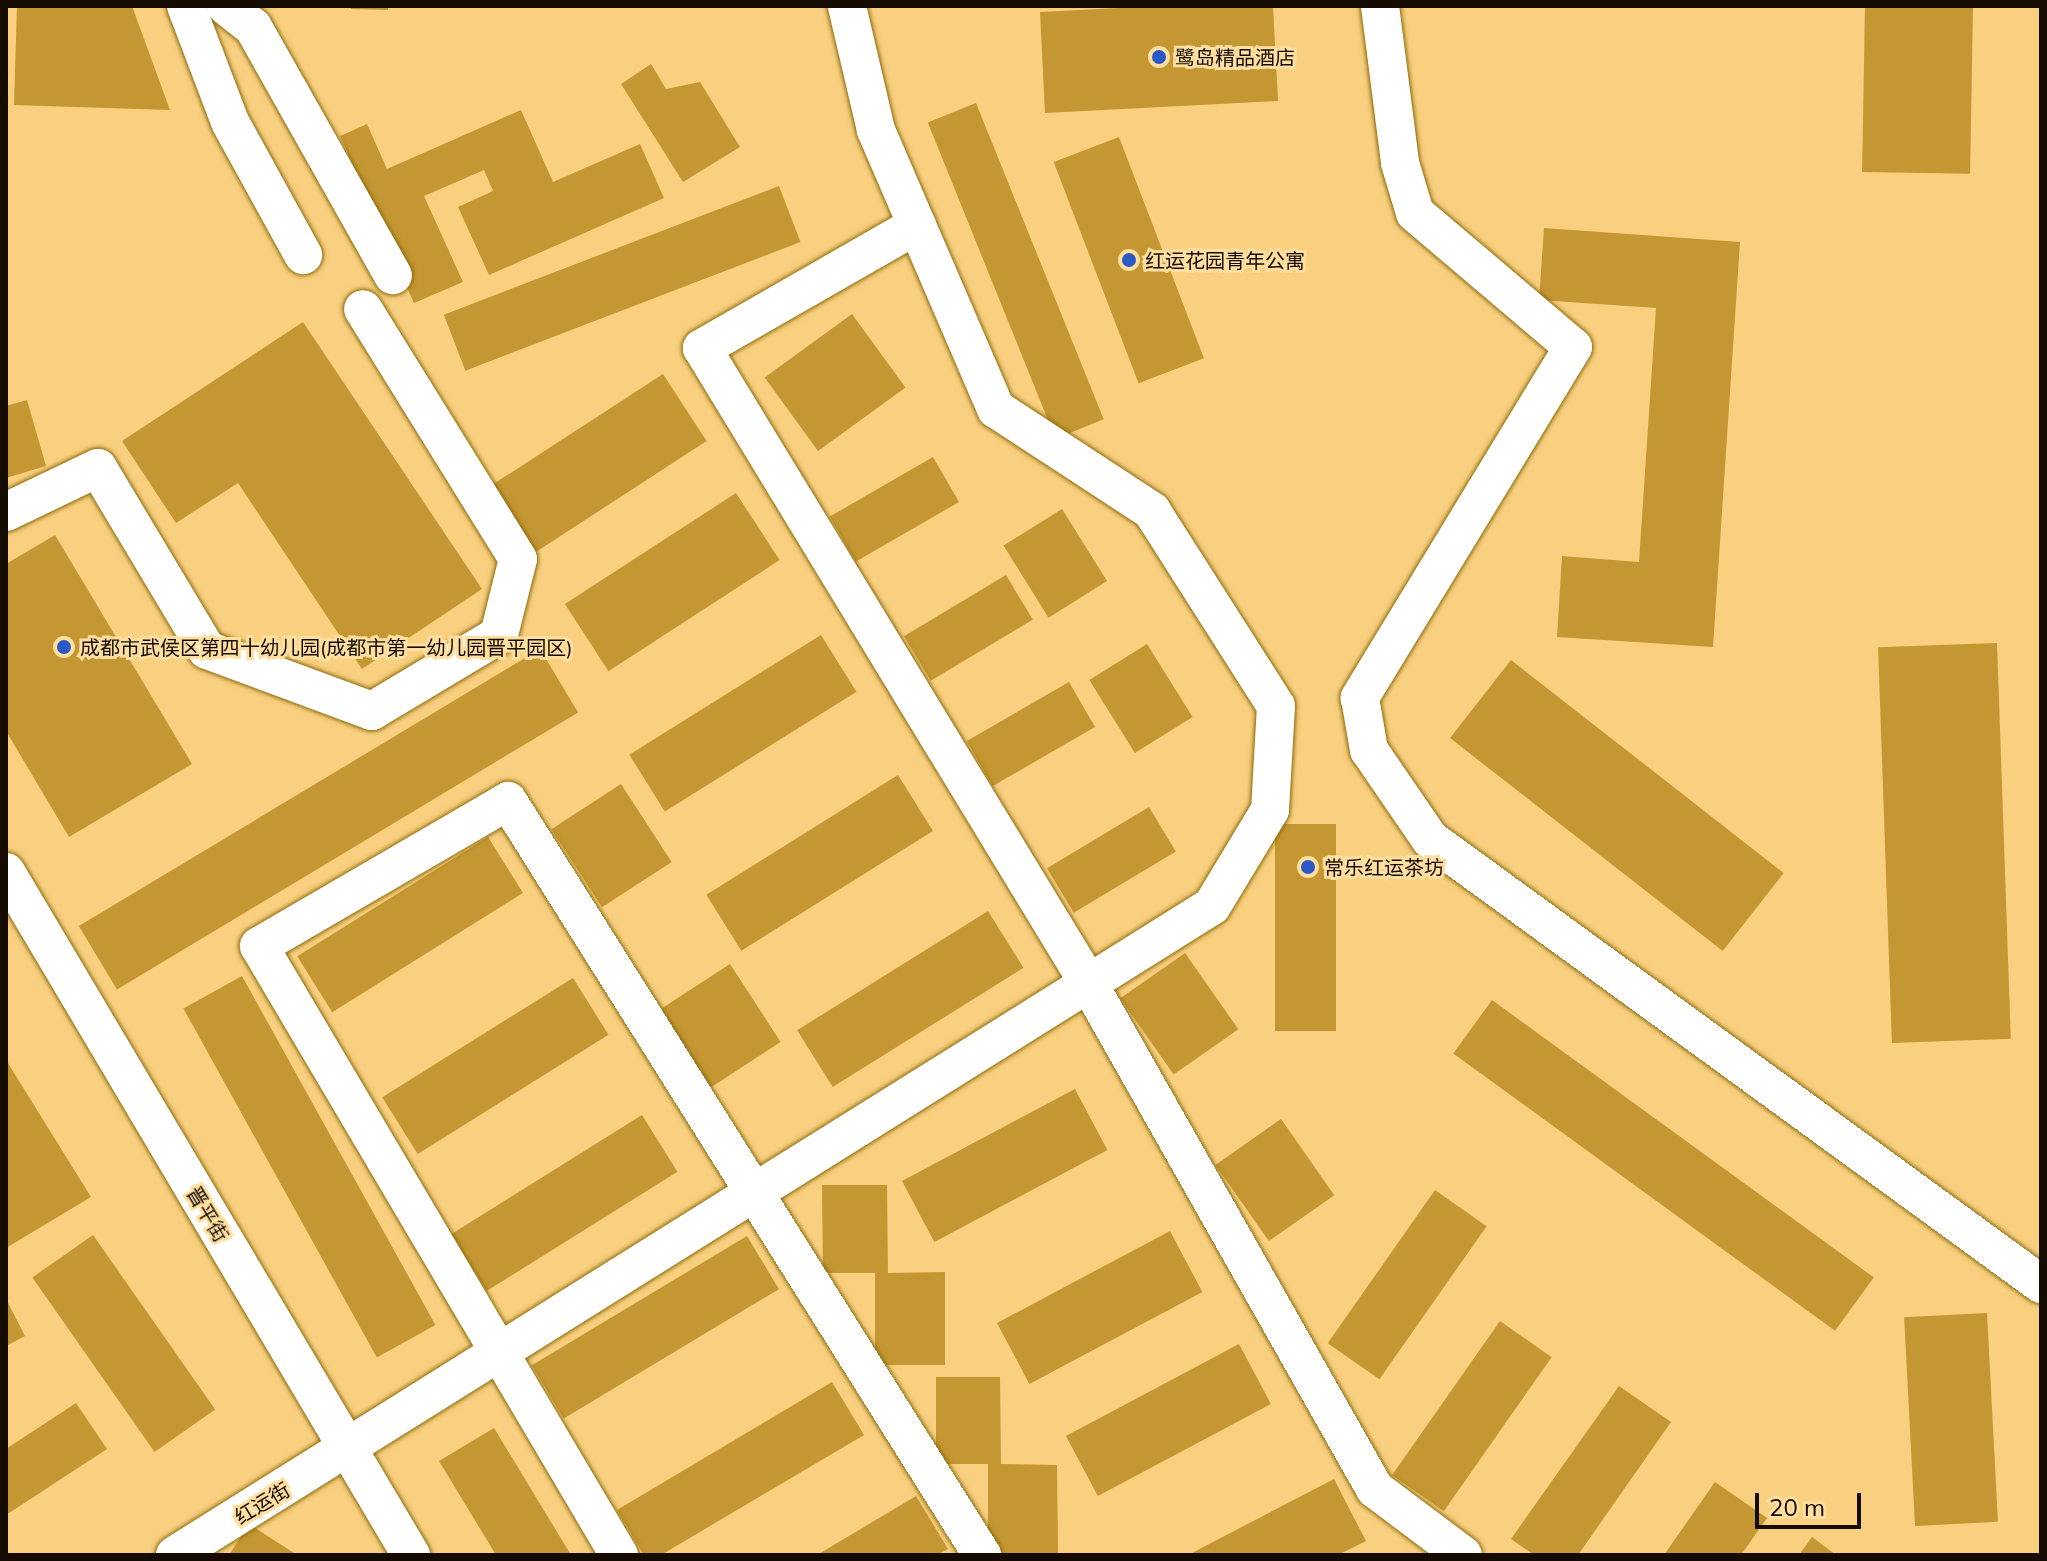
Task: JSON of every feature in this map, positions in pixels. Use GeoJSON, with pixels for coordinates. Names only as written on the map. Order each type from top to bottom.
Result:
{"type":"FeatureCollection","features":[{"type":"Feature","properties":{"kind":"street"},"geometry":{"type":"LineString","coordinates":[[186,6],[230,122],[303,255]]}},
{"type":"Feature","properties":{"kind":"street"},"geometry":{"type":"LineString","coordinates":[[226,6],[253,27],[393,275]]}},
{"type":"Feature","properties":{"kind":"street","name":"红运街"},"geometry":{"type":"LineString","coordinates":[[175,1555],[348,1451],[1212,906],[1270,810],[1276,706],[1152,511],[996,409],[876,130],[847,6]]}},
{"type":"Feature","properties":{"kind":"street"},"geometry":{"type":"LineString","coordinates":[[1380,6],[1400,163],[1415,213],[1573,347],[1360,698],[1369,750],[1430,839],[2041,1284]]}},
{"type":"Feature","properties":{"kind":"street"},"geometry":{"type":"LineString","coordinates":[[917,225],[702,348],[1089,984],[1375,1489],[1463,1555]]}},
{"type":"Feature","properties":{"kind":"street"},"geometry":{"type":"LineString","coordinates":[[6,512],[98,468],[207,650],[372,711],[499,635],[518,559],[363,309]]}},
{"type":"Feature","properties":{"kind":"street"},"geometry":{"type":"LineString","coordinates":[[619,1555],[259,946],[508,801],[982,1555]]}},
{"type":"Feature","properties":{"kind":"street","name":"晋平街"},"geometry":{"type":"LineString","coordinates":[[6,872],[411,1555]]}},
{"type":"Feature","properties":{"kind":"building"},"geometry":{"type":"Polygon","coordinates":[[[17,6],[132,6],[170,110],[14,105],[17,6]]]}},
{"type":"Feature","properties":{"kind":"building"},"geometry":{"type":"Polygon","coordinates":[[[351,6],[388,6],[388,10],[351,9],[351,6]]]}},
{"type":"Feature","properties":{"kind":"building","name":"鹭岛精品酒店"},"geometry":{"type":"Polygon","coordinates":[[[1158,6],[1273,6],[1278,101],[1045,113],[1040,12],[1158,6]]]}},
{"type":"Feature","properties":{"kind":"building"},"geometry":{"type":"Polygon","coordinates":[[[1865,6],[1973,8],[1970,174],[1862,172],[1865,6]]]}},
{"type":"Feature","properties":{"kind":"building"},"geometry":{"type":"Polygon","coordinates":[[[651,64],[666,89],[700,82],[740,147],[683,182],[621,84],[651,64]]]}},
{"type":"Feature","properties":{"kind":"building"},"geometry":{"type":"Polygon","coordinates":[[[976,103],[1104,419],[1056,439],[928,122],[976,103]]]}},
{"type":"Feature","properties":{"kind":"building"},"geometry":{"type":"Polygon","coordinates":[[[521,110],[553,182],[640,144],[664,198],[489,275],[458,207],[493,191],[484,170],[424,196],[463,282],[414,303],[340,136],[367,124],[387,169],[521,110]]]}},
{"type":"Feature","properties":{"kind":"building","name":"红运花园青年公寓"},"geometry":{"type":"Polygon","coordinates":[[[1119,137],[1204,358],[1139,383],[1054,162],[1119,137]]]}},
{"type":"Feature","properties":{"kind":"building"},"geometry":{"type":"Polygon","coordinates":[[[779,186],[801,242],[465,371],[444,315],[779,186]]]}},
{"type":"Feature","properties":{"kind":"building"},"geometry":{"type":"Polygon","coordinates":[[[1544,228],[1740,242],[1713,647],[1557,637],[1562,556],[1639,562],[1656,308],[1539,300],[1544,228]]]}},
{"type":"Feature","properties":{"kind":"building"},"geometry":{"type":"Polygon","coordinates":[[[852,314],[905,388],[818,451],[765,377],[852,314]]]}},
{"type":"Feature","properties":{"kind":"building"},"geometry":{"type":"Polygon","coordinates":[[[303,322],[482,589],[362,669],[238,483],[176,523],[122,441],[303,322]]]}},
{"type":"Feature","properties":{"kind":"building"},"geometry":{"type":"Polygon","coordinates":[[[663,374],[707,441],[535,552],[492,485],[663,374]]]}},
{"type":"Feature","properties":{"kind":"building"},"geometry":{"type":"Polygon","coordinates":[[[27,400],[46,466],[6,478],[6,406],[27,400]]]}},
{"type":"Feature","properties":{"kind":"building"},"geometry":{"type":"Polygon","coordinates":[[[933,457],[959,502],[856,562],[830,516],[933,457]]]}},
{"type":"Feature","properties":{"kind":"building"},"geometry":{"type":"Polygon","coordinates":[[[736,493],[780,560],[608,671],[565,604],[736,493]]]}},
{"type":"Feature","properties":{"kind":"building"},"geometry":{"type":"Polygon","coordinates":[[[1062,509],[1107,581],[1049,618],[1003,546],[1062,509]]]}},
{"type":"Feature","properties":{"kind":"building","name":"成都市武侯区第四十幼儿园(成都市第一幼儿园晋平园区)"},"geometry":{"type":"Polygon","coordinates":[[[55,535],[192,764],[69,837],[6,731],[6,564],[55,535]]]}},
{"type":"Feature","properties":{"kind":"building"},"geometry":{"type":"Polygon","coordinates":[[[1006,575],[1033,620],[931,681],[904,636],[1006,575]]]}},
{"type":"Feature","properties":{"kind":"building"},"geometry":{"type":"Polygon","coordinates":[[[821,635],[857,692],[665,812],[629,755],[821,635]]]}},
{"type":"Feature","properties":{"kind":"building"},"geometry":{"type":"Polygon","coordinates":[[[1997,643],[2011,1039],[1892,1043],[1878,647],[1997,643]]]}},
{"type":"Feature","properties":{"kind":"building"},"geometry":{"type":"Polygon","coordinates":[[[1147,644],[1193,717],[1135,753],[1089,680],[1147,644]]]}},
{"type":"Feature","properties":{"kind":"building"},"geometry":{"type":"Polygon","coordinates":[[[540,649],[578,712],[117,990],[79,926],[540,649]]]}},
{"type":"Feature","properties":{"kind":"building"},"geometry":{"type":"Polygon","coordinates":[[[1511,660],[1784,873],[1723,951],[1450,738],[1511,660]]]}},
{"type":"Feature","properties":{"kind":"building"},"geometry":{"type":"Polygon","coordinates":[[[1069,682],[1095,727],[993,786],[967,741],[1069,682]]]}},
{"type":"Feature","properties":{"kind":"building"},"geometry":{"type":"Polygon","coordinates":[[[898,775],[933,831],[741,951],[706,895],[898,775]]]}},
{"type":"Feature","properties":{"kind":"building"},"geometry":{"type":"Polygon","coordinates":[[[621,784],[672,862],[602,907],[551,829],[621,784]]]}},
{"type":"Feature","properties":{"kind":"building"},"geometry":{"type":"Polygon","coordinates":[[[1149,807],[1176,852],[1074,913],[1047,868],[1149,807]]]}},
{"type":"Feature","properties":{"kind":"building"},"geometry":{"type":"Polygon","coordinates":[[[1275,824],[1336,824],[1336,1031],[1275,1031],[1275,824]]]}},
{"type":"Feature","properties":{"kind":"building"},"geometry":{"type":"Polygon","coordinates":[[[488,837],[523,893],[332,1012],[297,956],[488,837]]]}},
{"type":"Feature","properties":{"kind":"building"},"geometry":{"type":"Polygon","coordinates":[[[988,911],[1024,968],[833,1087],[797,1030],[988,911]]]}},
{"type":"Feature","properties":{"kind":"building"},"geometry":{"type":"Polygon","coordinates":[[[1185,953],[1238,1029],[1174,1074],[1120,998],[1185,953]]]}},
{"type":"Feature","properties":{"kind":"building"},"geometry":{"type":"Polygon","coordinates":[[[730,964],[781,1042],[711,1087],[660,1009],[730,964]]]}},
{"type":"Feature","properties":{"kind":"building"},"geometry":{"type":"Polygon","coordinates":[[[242,976],[435,1325],[377,1357],[183,1008],[242,976]]]}},
{"type":"Feature","properties":{"kind":"building"},"geometry":{"type":"Polygon","coordinates":[[[573,978],[609,1035],[418,1154],[382,1097],[573,978]]]}},
{"type":"Feature","properties":{"kind":"building"},"geometry":{"type":"Polygon","coordinates":[[[1492,1000],[1874,1277],[1835,1331],[1453,1053],[1492,1000]]]}},
{"type":"Feature","properties":{"kind":"building"},"geometry":{"type":"Polygon","coordinates":[[[6,1060],[91,1197],[6,1248],[6,1060]]]}},
{"type":"Feature","properties":{"kind":"building"},"geometry":{"type":"Polygon","coordinates":[[[1075,1089],[1107,1150],[934,1242],[902,1181],[1075,1089]]]}},
{"type":"Feature","properties":{"kind":"building"},"geometry":{"type":"Polygon","coordinates":[[[642,1115],[678,1172],[487,1291],[451,1234],[642,1115]]]}},
{"type":"Feature","properties":{"kind":"building"},"geometry":{"type":"Polygon","coordinates":[[[1281,1119],[1334,1195],[1269,1241],[1215,1165],[1281,1119]]]}},
{"type":"Feature","properties":{"kind":"building"},"geometry":{"type":"Polygon","coordinates":[[[822,1185],[887,1185],[888,1273],[945,1272],[945,1365],[875,1365],[875,1273],[823,1273],[822,1185]]]}},
{"type":"Feature","properties":{"kind":"building"},"geometry":{"type":"Polygon","coordinates":[[[1435,1190],[1487,1226],[1379,1379],[1328,1343],[1435,1190]]]}},
{"type":"Feature","properties":{"kind":"building"},"geometry":{"type":"Polygon","coordinates":[[[1170,1231],[1202,1292],[1029,1384],[997,1323],[1170,1231]]]}},
{"type":"Feature","properties":{"kind":"building"},"geometry":{"type":"Polygon","coordinates":[[[93,1235],[215,1409],[155,1452],[32,1277],[93,1235]]]}},
{"type":"Feature","properties":{"kind":"building"},"geometry":{"type":"Polygon","coordinates":[[[747,1236],[779,1289],[564,1418],[532,1365],[747,1236]]]}},
{"type":"Feature","properties":{"kind":"building"},"geometry":{"type":"Polygon","coordinates":[[[6,1299],[25,1336],[6,1346],[6,1299]]]}},
{"type":"Feature","properties":{"kind":"building"},"geometry":{"type":"Polygon","coordinates":[[[1987,1313],[1998,1522],[1915,1526],[1904,1317],[1987,1313]]]}},
{"type":"Feature","properties":{"kind":"building"},"geometry":{"type":"Polygon","coordinates":[[[1500,1321],[1552,1357],[1444,1511],[1392,1475],[1500,1321]]]}},
{"type":"Feature","properties":{"kind":"building"},"geometry":{"type":"Polygon","coordinates":[[[1239,1344],[1271,1404],[1098,1496],[1066,1436],[1239,1344]]]}},
{"type":"Feature","properties":{"kind":"building"},"geometry":{"type":"Polygon","coordinates":[[[936,1377],[1000,1377],[1001,1464],[1057,1465],[1058,1555],[988,1555],[988,1464],[936,1464],[936,1377]]]}},
{"type":"Feature","properties":{"kind":"building"},"geometry":{"type":"Polygon","coordinates":[[[832,1382],[864,1435],[661,1555],[644,1555],[617,1510],[832,1382]]]}},
{"type":"Feature","properties":{"kind":"building"},"geometry":{"type":"Polygon","coordinates":[[[1619,1386],[1671,1422],[1578,1555],[1534,1555],[1511,1539],[1619,1386]]]}},
{"type":"Feature","properties":{"kind":"building"},"geometry":{"type":"Polygon","coordinates":[[[76,1403],[107,1449],[6,1515],[6,1449],[76,1403]]]}},
{"type":"Feature","properties":{"kind":"building"},"geometry":{"type":"Polygon","coordinates":[[[494,1428],[571,1555],[496,1555],[439,1461],[494,1428]]]}},
{"type":"Feature","properties":{"kind":"building"},"geometry":{"type":"Polygon","coordinates":[[[1334,1479],[1366,1541],[1338,1555],[1188,1555],[1334,1479]]]}},
{"type":"Feature","properties":{"kind":"building"},"geometry":{"type":"Polygon","coordinates":[[[1715,1482],[1767,1518],[1741,1555],[1664,1555],[1715,1482]]]}},
{"type":"Feature","properties":{"kind":"building"},"geometry":{"type":"Polygon","coordinates":[[[916,1496],[948,1549],[937,1555],[817,1555],[916,1496]]]}},
{"type":"Feature","properties":{"kind":"building"},"geometry":{"type":"Polygon","coordinates":[[[249,1524],[297,1555],[229,1555],[249,1524]]]}},
{"type":"Feature","properties":{"kind":"building"},"geometry":{"type":"Polygon","coordinates":[[[1812,1537],[1836,1555],[1799,1555],[1812,1537]]]}},
{"type":"Feature","properties":{"kind":"place","name":"鹭岛精品酒店"},"geometry":{"type":"Point","coordinates":[1159,57]}},
{"type":"Feature","properties":{"kind":"place","name":"红运花园青年公寓"},"geometry":{"type":"Point","coordinates":[1129,260]}},
{"type":"Feature","properties":{"kind":"place","name":"成都市武侯区第四十幼儿园(成都市第一幼儿园晋平园区)"},"geometry":{"type":"Point","coordinates":[64,647]}},
{"type":"Feature","properties":{"kind":"place","name":"常乐红运茶坊"},"geometry":{"type":"Point","coordinates":[1308,867]}}]}
